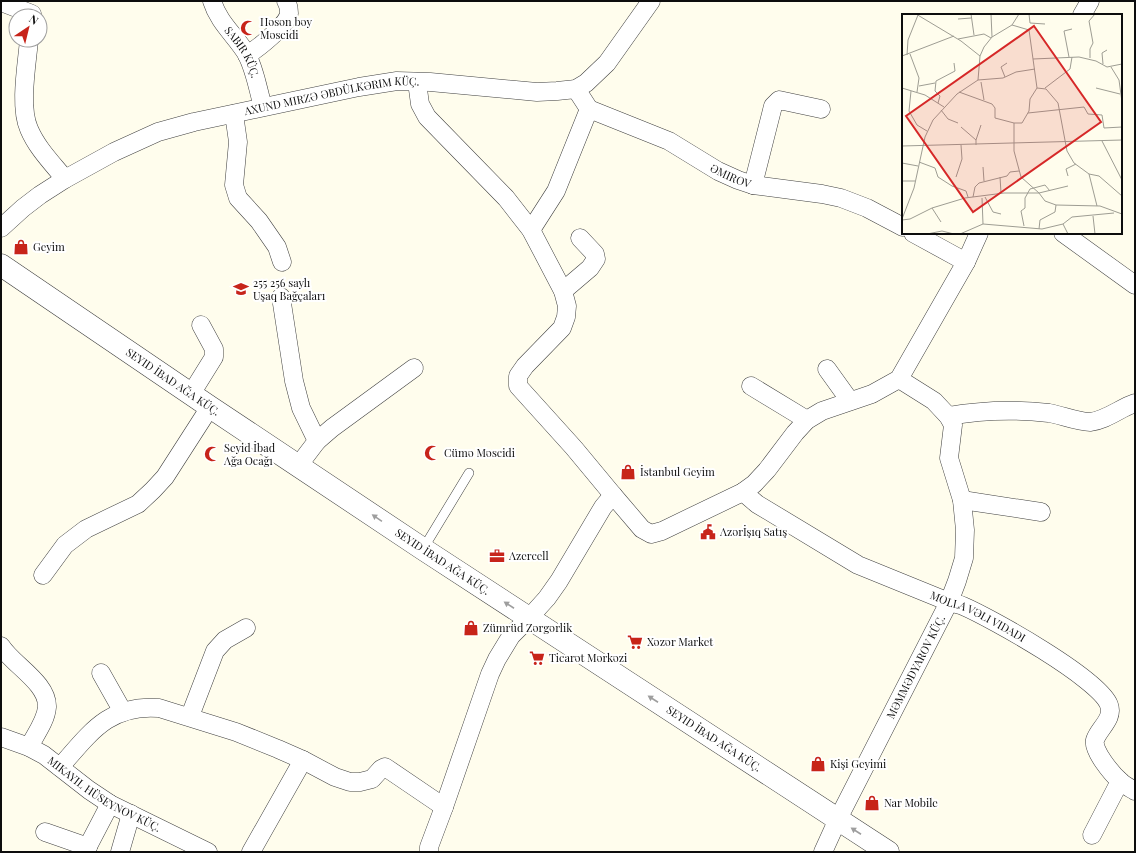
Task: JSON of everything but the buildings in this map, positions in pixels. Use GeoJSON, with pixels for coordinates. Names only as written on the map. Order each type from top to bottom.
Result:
{"type":"FeatureCollection","features":[{"type":"Feature","properties":{"kind":"street","name":"SABIR KÜÇ."},"geometry":{"type":"LineString","coordinates":[[212,1],[217,15],[247,55],[263,107]]}},
{"type":"Feature","properties":{"kind":"street"},"geometry":{"type":"LineString","coordinates":[[247,55],[259,47],[284,22],[289,14],[286,1]]}},
{"type":"Feature","properties":{"kind":"street","name":"AXUND MIRZƏ ƏBDÜLKƏRIM KÜÇ."},"geometry":{"type":"LineString","coordinates":[[1,228],[23,208],[64,179],[114,152],[158,132],[194,122],[384,82],[417,82],[536,92],[576,88],[586,84],[607,62],[651,1]]}},
{"type":"Feature","properties":{"kind":"street"},"geometry":{"type":"LineString","coordinates":[[1083,14],[1090,1]]}},
{"type":"Feature","properties":{"kind":"street"},"geometry":{"type":"LineString","coordinates":[[1,2],[24,8]]}},
{"type":"Feature","properties":{"kind":"street"},"geometry":{"type":"LineString","coordinates":[[28,48],[24,103],[28,128],[40,149],[64,179]]}},
{"type":"Feature","properties":{"kind":"street"},"geometry":{"type":"LineString","coordinates":[[417,82],[420,104],[427,117],[492,183],[531,230],[564,291],[567,306],[566,317],[562,328],[525,366],[518,376],[518,386],[574,448],[642,529],[651,534],[662,531],[743,492],[754,484],[767,470],[794,432],[807,420],[822,411],[872,394],[899,379],[966,262],[979,234]]}},
{"type":"Feature","properties":{"kind":"street"},"geometry":{"type":"LineString","coordinates":[[531,230],[556,191],[589,109],[576,88]]}},
{"type":"Feature","properties":{"kind":"street"},"geometry":{"type":"LineString","coordinates":[[753,185],[773,106],[779,100],[821,109]]}},
{"type":"Feature","properties":{"kind":"street","name":"ƏMIROV"},"geometry":{"type":"LineString","coordinates":[[589,109],[669,141],[718,171],[738,180],[753,185],[841,198],[867,208],[902,227]]}},
{"type":"Feature","properties":{"kind":"street"},"geometry":{"type":"LineString","coordinates":[[234,114],[238,142],[234,185],[238,198],[259,221],[277,247],[282,262]]}},
{"type":"Feature","properties":{"kind":"street"},"geometry":{"type":"LineString","coordinates":[[915,234],[966,262]]}},
{"type":"Feature","properties":{"kind":"street"},"geometry":{"type":"LineString","coordinates":[[1065,234],[1135,285]]}},
{"type":"Feature","properties":{"kind":"street"},"geometry":{"type":"LineString","coordinates":[[564,291],[590,268],[596,259],[596,254],[580,238]]}},
{"type":"Feature","properties":{"kind":"street","name":"SEYID İBAD AĞA KÜÇ."},"geometry":{"type":"LineString","coordinates":[[1,265],[423,549],[888,852]]}},
{"type":"Feature","properties":{"kind":"street"},"geometry":{"type":"LineString","coordinates":[[281,297],[294,381],[301,408],[317,441]]}},
{"type":"Feature","properties":{"kind":"street"},"geometry":{"type":"LineString","coordinates":[[191,394],[214,357],[214,349],[201,325]]}},
{"type":"Feature","properties":{"kind":"street"},"geometry":{"type":"LineString","coordinates":[[298,466],[317,441],[332,428],[414,368]]}},
{"type":"Feature","properties":{"kind":"street"},"geometry":{"type":"LineString","coordinates":[[827,369],[850,402]]}},
{"type":"Feature","properties":{"kind":"street"},"geometry":{"type":"LineString","coordinates":[[899,379],[934,401],[948,416],[985,410],[1008,410],[1050,413],[1090,422],[1114,414],[1135,403]]}},
{"type":"Feature","properties":{"kind":"street"},"geometry":{"type":"LineString","coordinates":[[751,386],[807,420]]}},
{"type":"Feature","properties":{"kind":"street"},"geometry":{"type":"LineString","coordinates":[[43,575],[65,545],[86,529],[138,504],[153,490],[165,477],[210,407]]}},
{"type":"Feature","properties":{"kind":"street","name":"MƏMMƏDYAROV KÜÇ."},"geometry":{"type":"LineString","coordinates":[[823,852],[838,819],[949,602],[964,558],[965,530],[962,500],[949,458],[953,425],[948,416]]}},
{"type":"Feature","properties":{"kind":"street","name":"MOLLA VƏLI VIDADI"},"geometry":{"type":"LineString","coordinates":[[743,492],[758,504],[858,566],[973,611],[1065,663],[1098,689],[1110,706],[1109,718],[1095,740],[1095,748],[1101,758],[1120,781],[1135,791]]}},
{"type":"Feature","properties":{"kind":"street"},"geometry":{"type":"LineString","coordinates":[[428,852],[490,674],[497,659],[511,636],[547,598],[559,581],[599,512],[613,495]]}},
{"type":"Feature","properties":{"kind":"street"},"geometry":{"type":"LineString","coordinates":[[962,500],[1041,512]]}},
{"type":"Feature","properties":{"kind":"street"},"geometry":{"type":"LineString","coordinates":[[190,716],[215,651],[225,640],[246,628]]}},
{"type":"Feature","properties":{"kind":"street"},"geometry":{"type":"LineString","coordinates":[[1,646],[6,654],[38,685],[45,696],[47,707],[44,719],[29,747]]}},
{"type":"Feature","properties":{"kind":"street"},"geometry":{"type":"LineString","coordinates":[[101,674],[124,712]]}},
{"type":"Feature","properties":{"kind":"street"},"geometry":{"type":"LineString","coordinates":[[60,767],[102,722],[114,715],[124,712],[148,707],[159,708],[190,716],[236,732],[303,760],[335,777],[350,782],[360,782],[372,779],[381,769],[385,767],[444,807]]}},
{"type":"Feature","properties":{"kind":"street"},"geometry":{"type":"LineString","coordinates":[[1,737],[29,747],[44,755],[89,790],[110,804],[208,852]]}},
{"type":"Feature","properties":{"kind":"street"},"geometry":{"type":"LineString","coordinates":[[251,852],[303,760]]}},
{"type":"Feature","properties":{"kind":"street"},"geometry":{"type":"LineString","coordinates":[[1092,835],[1120,781]]}},
{"type":"Feature","properties":{"kind":"street"},"geometry":{"type":"LineString","coordinates":[[45,832],[87,850],[110,804]]}},
{"type":"Feature","properties":{"kind":"street"},"geometry":{"type":"LineString","coordinates":[[120,852],[131,814]]}},
{"type":"Feature","properties":{"kind":"lane"},"geometry":{"type":"LineString","coordinates":[[423,549],[469,473]]}},
{"type":"Feature","properties":{"kind":"place","name":"Həsən bəy Məscidi"},"geometry":{"type":"Point","coordinates":[248,28]}},
{"type":"Feature","properties":{"kind":"place","name":"Geyim"},"geometry":{"type":"Point","coordinates":[21,247]}},
{"type":"Feature","properties":{"kind":"place","name":"255 256 saylı Uşaq Bağçaları"},"geometry":{"type":"Point","coordinates":[241,289]}},
{"type":"Feature","properties":{"kind":"place","name":"Cümə Məscidi"},"geometry":{"type":"Point","coordinates":[432,453]}},
{"type":"Feature","properties":{"kind":"place","name":"Seyid İbad Ağa Ocağı"},"geometry":{"type":"Point","coordinates":[212,454]}},
{"type":"Feature","properties":{"kind":"place","name":"İstanbul Geyim"},"geometry":{"type":"Point","coordinates":[628,472]}},
{"type":"Feature","properties":{"kind":"place","name":"Azərİşıq Satış"},"geometry":{"type":"Point","coordinates":[708,532]}},
{"type":"Feature","properties":{"kind":"place","name":"Azercell"},"geometry":{"type":"Point","coordinates":[497,556]}},
{"type":"Feature","properties":{"kind":"place","name":"Zümrüd Zərgərlik"},"geometry":{"type":"Point","coordinates":[471,628]}},
{"type":"Feature","properties":{"kind":"place","name":"Xəzər Market"},"geometry":{"type":"Point","coordinates":[635,642]}},
{"type":"Feature","properties":{"kind":"place","name":"Ticarət Mərkəzi"},"geometry":{"type":"Point","coordinates":[537,658]}},
{"type":"Feature","properties":{"kind":"place","name":"Kişi Geyimi"},"geometry":{"type":"Point","coordinates":[818,764]}},
{"type":"Feature","properties":{"kind":"place","name":"Nar Mobile"},"geometry":{"type":"Point","coordinates":[872,803]}}]}
